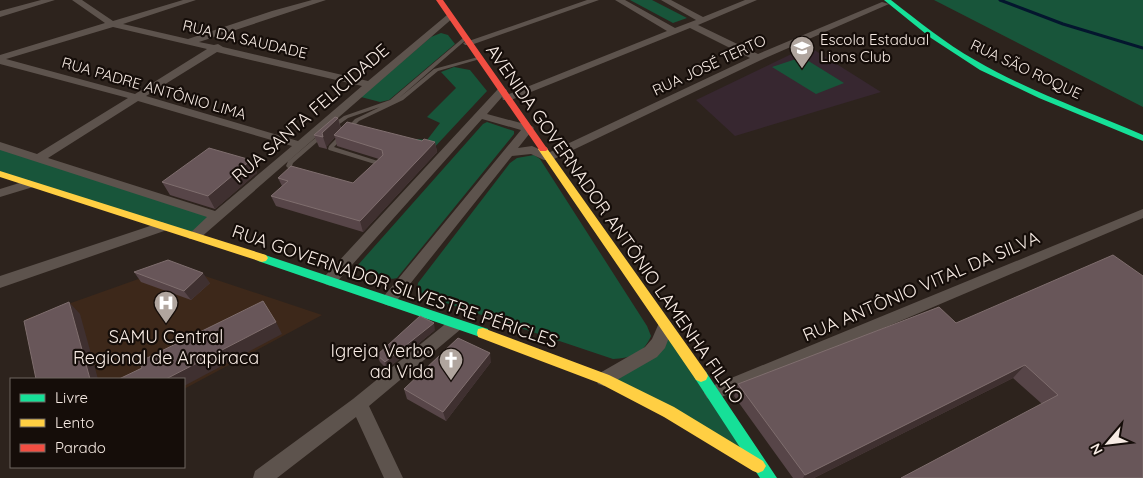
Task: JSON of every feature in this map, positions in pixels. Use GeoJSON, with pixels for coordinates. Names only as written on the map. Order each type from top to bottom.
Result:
{"type":"FeatureCollection","features":[{"type":"Feature","properties":{"kind":"main road","name":"AVENIDA GOVERNADOR ANTÔNIO LAMENHA FILHO"},"geometry":{"type":"LineString","coordinates":[[439,0],[665,327],[713,393],[765,473]]}},
{"type":"Feature","properties":{"kind":"main road","name":"RUA SÃO ROQUE"},"geometry":{"type":"LineString","coordinates":[[883,1],[962,56],[990,71],[1143,138]]}},
{"type":"Feature","properties":{"kind":"main road","name":"RUA GOVERNADOR SILVESTRE PÉRICLES"},"geometry":{"type":"LineString","coordinates":[[0,174],[330,280],[455,325],[516,344],[604,379],[669,412],[765,473]]}},
{"type":"Feature","properties":{"kind":"street"},"geometry":{"type":"LineString","coordinates":[[0,14],[51,0]]}},
{"type":"Feature","properties":{"kind":"street"},"geometry":{"type":"LineString","coordinates":[[76,0],[112,24]]}},
{"type":"Feature","properties":{"kind":"street"},"geometry":{"type":"LineString","coordinates":[[1,57],[192,0]]}},
{"type":"Feature","properties":{"kind":"street"},"geometry":{"type":"LineString","coordinates":[[274,0],[275,13]]}},
{"type":"Feature","properties":{"kind":"street"},"geometry":{"type":"LineString","coordinates":[[192,41],[275,13],[322,0]]}},
{"type":"Feature","properties":{"kind":"street"},"geometry":{"type":"LineString","coordinates":[[467,41],[595,0]]}},
{"type":"Feature","properties":{"kind":"street"},"geometry":{"type":"LineString","coordinates":[[619,0],[674,31]]}},
{"type":"Feature","properties":{"kind":"street"},"geometry":{"type":"LineString","coordinates":[[665,0],[703,20]]}},
{"type":"Feature","properties":{"kind":"street"},"geometry":{"type":"LineString","coordinates":[[330,280],[479,115],[504,94],[753,0]]}},
{"type":"Feature","properties":{"kind":"street","name":"RUA JOSÉ TERTO"},"geometry":{"type":"LineString","coordinates":[[548,157],[883,1]]}},
{"type":"Feature","properties":{"kind":"street","name":"RUA SANTA FELICIDADE"},"geometry":{"type":"LineString","coordinates":[[194,236],[450,17]]}},
{"type":"Feature","properties":{"kind":"street","name":"RUA DA SAUDADE"},"geometry":{"type":"LineString","coordinates":[[112,24],[218,47],[370,85]]}},
{"type":"Feature","properties":{"kind":"street"},"geometry":{"type":"LineString","coordinates":[[690,25],[758,58]]}},
{"type":"Feature","properties":{"kind":"street"},"geometry":{"type":"LineString","coordinates":[[39,158],[218,47]]}},
{"type":"Feature","properties":{"kind":"street","name":"RUA PADRE ANTÔNIO LIMA"},"geometry":{"type":"LineString","coordinates":[[1,57],[300,145]]}},
{"type":"Feature","properties":{"kind":"street"},"geometry":{"type":"LineString","coordinates":[[389,300],[528,128],[479,115]]}},
{"type":"Feature","properties":{"kind":"street"},"geometry":{"type":"LineString","coordinates":[[0,146],[217,216]]}},
{"type":"Feature","properties":{"kind":"street"},"geometry":{"type":"LineString","coordinates":[[507,154],[532,150],[548,157]]}},
{"type":"Feature","properties":{"kind":"street"},"geometry":{"type":"LineString","coordinates":[[0,193],[29,184]]}},
{"type":"Feature","properties":{"kind":"street","name":"RUA ANTÔNIO VITAL DA SILVA"},"geometry":{"type":"LineString","coordinates":[[713,393],[1143,213]]}},
{"type":"Feature","properties":{"kind":"street"},"geometry":{"type":"LineString","coordinates":[[0,282],[162,227]]}},
{"type":"Feature","properties":{"kind":"street"},"geometry":{"type":"LineString","coordinates":[[262,478],[359,404],[455,325]]}},
{"type":"Feature","properties":{"kind":"street"},"geometry":{"type":"LineString","coordinates":[[604,379],[652,352],[659,343],[665,327]]}},
{"type":"Feature","properties":{"kind":"street"},"geometry":{"type":"LineString","coordinates":[[359,404],[394,478]]}},
{"type":"Feature","properties":{"kind":"lane"},"geometry":{"type":"LineString","coordinates":[[303,174],[294,172],[288,166],[290,162],[340,120],[392,101],[467,41]]}},
{"type":"Feature","properties":{"kind":"lane"},"geometry":{"type":"LineString","coordinates":[[377,169],[382,164],[330,149],[330,147],[357,120],[401,99],[436,70],[478,58]]}},
{"type":"Feature","properties":{"kind":"shaded area","name":"Escola Estadual Lions Club"},"geometry":{"type":"Polygon","coordinates":[[[808,46],[881,92],[735,136],[696,100],[808,46]]]}},
{"type":"Feature","properties":{"kind":"shaded area","name":"SAMU Central Regional de Arapiraca"},"geometry":{"type":"Polygon","coordinates":[[[175,266],[322,315],[185,388],[185,378],[43,378],[33,329],[25,331],[26,319],[175,266]]]}},
{"type":"Feature","properties":{"kind":"green space"},"geometry":{"type":"Polygon","coordinates":[[[630,0],[652,0],[687,18],[673,23],[630,0]]]}},
{"type":"Feature","properties":{"kind":"green space"},"geometry":{"type":"Polygon","coordinates":[[[934,0],[1143,0],[1143,107],[934,0]]]}},
{"type":"Feature","properties":{"kind":"green space"},"geometry":{"type":"Polygon","coordinates":[[[441,33],[448,35],[455,44],[389,100],[380,102],[361,97],[431,37],[441,33]]]}},
{"type":"Feature","properties":{"kind":"green space"},"geometry":{"type":"Polygon","coordinates":[[[802,57],[844,83],[816,94],[772,67],[802,57]]]}},
{"type":"Feature","properties":{"kind":"green space"},"geometry":{"type":"Polygon","coordinates":[[[454,67],[470,70],[487,91],[431,151],[411,144],[416,139],[427,140],[440,123],[427,117],[456,88],[441,72],[454,67]]]}},
{"type":"Feature","properties":{"kind":"green space"},"geometry":{"type":"Polygon","coordinates":[[[487,122],[514,131],[514,134],[397,278],[376,277],[361,269],[358,265],[483,124],[487,122]]]}},
{"type":"Feature","properties":{"kind":"green space"},"geometry":{"type":"Polygon","coordinates":[[[0,146],[217,216],[194,236],[0,174],[0,146]]]}},
{"type":"Feature","properties":{"kind":"green space"},"geometry":{"type":"Polygon","coordinates":[[[534,155],[540,159],[647,326],[651,336],[648,342],[645,347],[631,356],[613,359],[422,295],[417,289],[418,283],[510,163],[517,158],[534,155]]]}},
{"type":"Feature","properties":{"kind":"green space"},"geometry":{"type":"Polygon","coordinates":[[[665,327],[762,468],[604,379],[651,352],[665,327]]]}},
{"type":"Feature","properties":{"kind":"building"},"geometry":{"type":"Polygon","coordinates":[[[335,117],[338,118],[322,133],[323,137],[314,135],[335,117]]]}},
{"type":"Feature","properties":{"kind":"building"},"geometry":{"type":"Polygon","coordinates":[[[347,122],[422,141],[424,139],[435,142],[360,221],[271,196],[288,181],[278,178],[291,166],[353,183],[383,155],[382,150],[334,135],[347,122]]]}},
{"type":"Feature","properties":{"kind":"building"},"geometry":{"type":"Polygon","coordinates":[[[209,148],[251,160],[208,196],[162,182],[209,148]]]}},
{"type":"Feature","properties":{"kind":"building"},"geometry":{"type":"Polygon","coordinates":[[[1113,255],[1143,276],[1143,478],[901,478],[1058,395],[1025,365],[805,475],[738,384],[939,307],[956,323],[1113,255]]]}},
{"type":"Feature","properties":{"kind":"building"},"geometry":{"type":"Polygon","coordinates":[[[168,260],[203,273],[184,291],[134,272],[168,260]]]}},
{"type":"Feature","properties":{"kind":"building"},"geometry":{"type":"Polygon","coordinates":[[[263,301],[276,322],[168,378],[121,378],[142,368],[139,362],[263,301]]]}},
{"type":"Feature","properties":{"kind":"building"},"geometry":{"type":"Polygon","coordinates":[[[69,302],[90,378],[36,378],[24,321],[69,302]]]}},
{"type":"Feature","properties":{"kind":"building"},"geometry":{"type":"Polygon","coordinates":[[[420,316],[434,323],[385,362],[377,355],[420,316]]]}},
{"type":"Feature","properties":{"kind":"building","name":"Igreja Verbo ad Vida"},"geometry":{"type":"Polygon","coordinates":[[[458,338],[490,353],[443,412],[404,389],[458,338]]]}},
{"type":"Feature","properties":{"kind":"waterway"},"geometry":{"type":"LineString","coordinates":[[1000,0],[1063,24],[1143,48]]}},
{"type":"Feature","properties":{"kind":"traffic: fast"},"geometry":{"type":"LineString","coordinates":[[887,0],[945,45],[970,61],[1042,96],[1143,138]]}},
{"type":"Feature","properties":{"kind":"traffic: fast"},"geometry":{"type":"LineString","coordinates":[[262,258],[483,333]]}},
{"type":"Feature","properties":{"kind":"traffic: fast"},"geometry":{"type":"LineString","coordinates":[[701,376],[769,478]]}},
{"type":"Feature","properties":{"kind":"traffic: slow"},"geometry":{"type":"LineString","coordinates":[[543,149],[701,376]]}},
{"type":"Feature","properties":{"kind":"traffic: slow"},"geometry":{"type":"LineString","coordinates":[[0,174],[262,258]]}},
{"type":"Feature","properties":{"kind":"traffic: slow"},"geometry":{"type":"LineString","coordinates":[[483,333],[604,379],[669,412],[758,466]]}},
{"type":"Feature","properties":{"kind":"traffic: jam"},"geometry":{"type":"LineString","coordinates":[[439,0],[543,149]]}},
{"type":"Feature","properties":{"kind":"place","name":"Escola Estadual Lions Club"},"geometry":{"type":"Point","coordinates":[802,69]}},
{"type":"Feature","properties":{"kind":"place","name":"SAMU Central Regional de Arapiraca"},"geometry":{"type":"Point","coordinates":[166,324]}},
{"type":"Feature","properties":{"kind":"place","name":"Igreja Verbo ad Vida"},"geometry":{"type":"Point","coordinates":[451,381]}}]}
